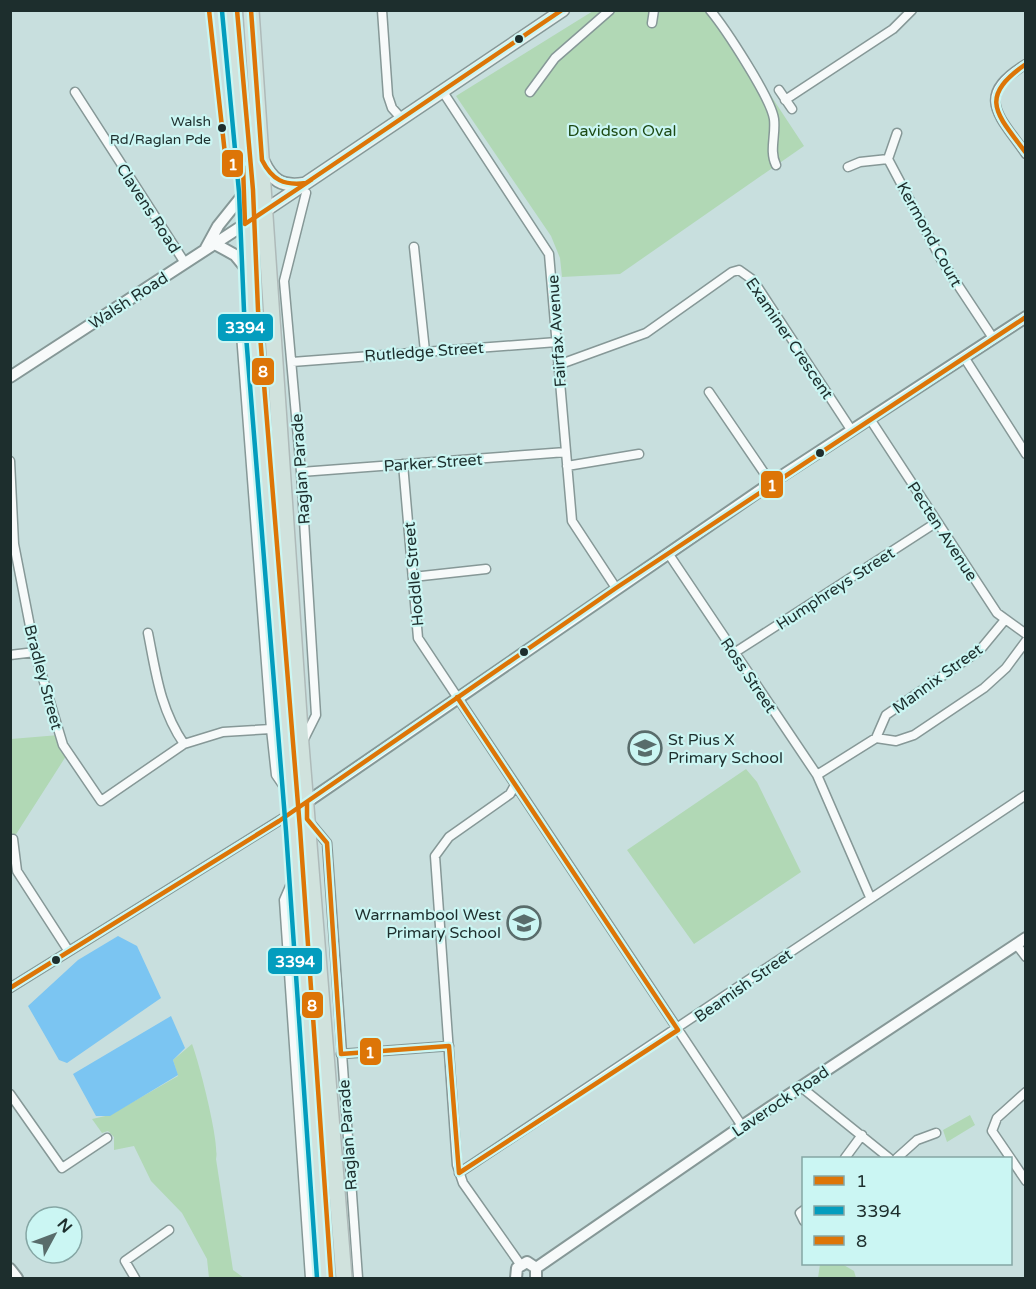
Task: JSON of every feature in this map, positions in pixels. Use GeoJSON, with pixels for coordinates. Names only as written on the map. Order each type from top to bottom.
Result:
{"type":"FeatureCollection","features":[{"type":"Feature","properties":{"kind":"highway","name":"Raglan Parade"},"geometry":{"type":"LineString","coordinates":[[229,10],[246,191],[245,224],[251,310],[290,795],[324,1278]]}},
{"type":"Feature","properties":{"kind":"highway","name":"Raglan Parade"},"geometry":{"type":"LineString","coordinates":[[252,10],[266,211],[278,277],[301,745],[344,1278]]}},
{"type":"Feature","properties":{"kind":"highway"},"geometry":{"type":"LineString","coordinates":[[249,277],[278,277]]}},
{"type":"Feature","properties":{"kind":"main road"},"geometry":{"type":"LineString","coordinates":[[245,224],[306,188],[402,119],[563,10]]}},
{"type":"Feature","properties":{"kind":"main road"},"geometry":{"type":"LineString","coordinates":[[262,160],[270,176],[281,184],[306,188]]}},
{"type":"Feature","properties":{"kind":"street"},"geometry":{"type":"LineString","coordinates":[[382,10],[388,96],[392,108],[402,119]]}},
{"type":"Feature","properties":{"kind":"street"},"geometry":{"type":"LineString","coordinates":[[531,92],[555,58],[610,10]]}},
{"type":"Feature","properties":{"kind":"street"},"geometry":{"type":"LineString","coordinates":[[652,23],[654,10]]}},
{"type":"Feature","properties":{"kind":"street"},"geometry":{"type":"LineString","coordinates":[[710,10],[764,95],[774,117],[772,157],[777,165]]}},
{"type":"Feature","properties":{"kind":"street"},"geometry":{"type":"LineString","coordinates":[[785,100],[893,28],[912,10]]}},
{"type":"Feature","properties":{"kind":"street"},"geometry":{"type":"LineString","coordinates":[[1026,64],[997,87],[994,96],[1001,120],[1026,154]]}},
{"type":"Feature","properties":{"kind":"street"},"geometry":{"type":"LineString","coordinates":[[779,90],[792,109]]}},
{"type":"Feature","properties":{"kind":"street","name":"Clavens Road"},"geometry":{"type":"LineString","coordinates":[[75,92],[185,263]]}},
{"type":"Feature","properties":{"kind":"street","name":"Fairfax Avenue"},"geometry":{"type":"LineString","coordinates":[[443,92],[549,254],[572,521],[616,588]]}},
{"type":"Feature","properties":{"kind":"street"},"geometry":{"type":"LineString","coordinates":[[848,167],[860,162],[888,159],[897,133]]}},
{"type":"Feature","properties":{"kind":"street","name":"Kermond Court"},"geometry":{"type":"LineString","coordinates":[[888,159],[916,208],[942,261],[993,338]]}},
{"type":"Feature","properties":{"kind":"street","name":"Raglan Parade"},"geometry":{"type":"LineString","coordinates":[[301,745],[316,715],[292,362],[278,277],[306,188]]}},
{"type":"Feature","properties":{"kind":"street"},"geometry":{"type":"LineString","coordinates":[[204,251],[218,226],[246,191]]}},
{"type":"Feature","properties":{"kind":"street","name":"Walsh Road"},"geometry":{"type":"LineString","coordinates":[[10,377],[245,224]]}},
{"type":"Feature","properties":{"kind":"street"},"geometry":{"type":"LineString","coordinates":[[215,244],[235,255],[249,277]]}},
{"type":"Feature","properties":{"kind":"street"},"geometry":{"type":"LineString","coordinates":[[414,247],[425,351]]}},
{"type":"Feature","properties":{"kind":"street","name":"Examiner Crescent"},"geometry":{"type":"LineString","coordinates":[[558,365],[646,333],[732,272],[740,270],[753,280],[852,431]]}},
{"type":"Feature","properties":{"kind":"street","name":"Raglan Parade"},"geometry":{"type":"LineString","coordinates":[[251,310],[244,322],[241,334],[270,729],[276,775],[290,795]]}},
{"type":"Feature","properties":{"kind":"street"},"geometry":{"type":"LineString","coordinates":[[10,988],[291,813],[771,483],[1026,317]]}},
{"type":"Feature","properties":{"kind":"street","name":"Rutledge Street"},"geometry":{"type":"LineString","coordinates":[[292,362],[557,342]]}},
{"type":"Feature","properties":{"kind":"street"},"geometry":{"type":"LineString","coordinates":[[964,357],[1025,453]]}},
{"type":"Feature","properties":{"kind":"street"},"geometry":{"type":"LineString","coordinates":[[709,392],[771,483]]}},
{"type":"Feature","properties":{"kind":"street","name":"Pecten Avenue"},"geometry":{"type":"LineString","coordinates":[[870,419],[1004,621],[1026,634]]}},
{"type":"Feature","properties":{"kind":"street","name":"Parker Street"},"geometry":{"type":"LineString","coordinates":[[301,472],[566,452]]}},
{"type":"Feature","properties":{"kind":"street"},"geometry":{"type":"LineString","coordinates":[[567,466],[639,454]]}},
{"type":"Feature","properties":{"kind":"street","name":"Bradley Street"},"geometry":{"type":"LineString","coordinates":[[10,461],[12,544],[35,652],[63,745],[100,801],[184,744],[223,732],[270,729]]}},
{"type":"Feature","properties":{"kind":"street","name":"Hoddle Street"},"geometry":{"type":"LineString","coordinates":[[403,464],[418,638],[742,1126]]}},
{"type":"Feature","properties":{"kind":"street","name":"Humphreys Street"},"geometry":{"type":"LineString","coordinates":[[734,653],[937,522]]}},
{"type":"Feature","properties":{"kind":"street","name":"Ross Street"},"geometry":{"type":"LineString","coordinates":[[668,553],[817,776],[870,897]]}},
{"type":"Feature","properties":{"kind":"street"},"geometry":{"type":"LineString","coordinates":[[413,577],[486,568]]}},
{"type":"Feature","properties":{"kind":"street","name":"Mannix Street"},"geometry":{"type":"LineString","coordinates":[[817,776],[876,738],[886,715],[980,650],[1004,621]]}},
{"type":"Feature","properties":{"kind":"street"},"geometry":{"type":"LineString","coordinates":[[148,633],[162,703],[169,723],[184,744]]}},
{"type":"Feature","properties":{"kind":"street","name":"Mannix Street"},"geometry":{"type":"LineString","coordinates":[[876,738],[896,741],[914,735],[984,688],[1006,668],[1026,641]]}},
{"type":"Feature","properties":{"kind":"street"},"geometry":{"type":"LineString","coordinates":[[10,655],[35,652]]}},
{"type":"Feature","properties":{"kind":"street"},"geometry":{"type":"LineString","coordinates":[[515,785],[510,794],[449,837],[435,856],[459,1173],[463,1183],[520,1264]]}},
{"type":"Feature","properties":{"kind":"street","name":"Beamish Street"},"geometry":{"type":"LineString","coordinates":[[459,1173],[678,1030],[870,897],[1026,795]]}},
{"type":"Feature","properties":{"kind":"street","name":"Raglan Parade"},"geometry":{"type":"LineString","coordinates":[[307,819],[327,843],[358,1278]]}},
{"type":"Feature","properties":{"kind":"street"},"geometry":{"type":"LineString","coordinates":[[13,840],[17,871],[68,950]]}},
{"type":"Feature","properties":{"kind":"street","name":"Raglan Parade"},"geometry":{"type":"LineString","coordinates":[[295,876],[284,900],[310,1278]]}},
{"type":"Feature","properties":{"kind":"street"},"geometry":{"type":"LineString","coordinates":[[1021,941],[1026,957]]}},
{"type":"Feature","properties":{"kind":"street","name":"Laverock Road"},"geometry":{"type":"LineString","coordinates":[[536,1273],[742,1126],[1021,941]]}},
{"type":"Feature","properties":{"kind":"street"},"geometry":{"type":"LineString","coordinates":[[341,1054],[448,1046]]}},
{"type":"Feature","properties":{"kind":"street"},"geometry":{"type":"LineString","coordinates":[[801,1087],[888,1157]]}},
{"type":"Feature","properties":{"kind":"street"},"geometry":{"type":"LineString","coordinates":[[1010,1157],[993,1131],[997,1118],[1026,1092]]}},
{"type":"Feature","properties":{"kind":"street"},"geometry":{"type":"LineString","coordinates":[[10,1094],[62,1168],[107,1138]]}},
{"type":"Feature","properties":{"kind":"street"},"geometry":{"type":"LineString","coordinates":[[898,1157],[917,1140],[936,1132]]}},
{"type":"Feature","properties":{"kind":"street"},"geometry":{"type":"LineString","coordinates":[[846,1157],[862,1135]]}},
{"type":"Feature","properties":{"kind":"street"},"geometry":{"type":"LineString","coordinates":[[1012,1160],[1026,1181]]}},
{"type":"Feature","properties":{"kind":"street"},"geometry":{"type":"LineString","coordinates":[[135,1278],[124,1261],[169,1230]]}},
{"type":"Feature","properties":{"kind":"street"},"geometry":{"type":"LineString","coordinates":[[516,1278],[515,1272],[520,1264],[527,1262],[536,1273]]}},
{"type":"Feature","properties":{"kind":"street"},"geometry":{"type":"LineString","coordinates":[[10,1269],[17,1278]]}},
{"type":"Feature","properties":{"kind":"green space","name":"Davidson Oval"},"geometry":{"type":"Polygon","coordinates":[[[593,11],[715,11],[804,146],[620,274],[562,277],[560,258],[551,236],[456,96],[593,11]]]}},
{"type":"Feature","properties":{"kind":"green space"},"geometry":{"type":"Polygon","coordinates":[[[59,735],[68,753],[11,839],[11,739],[59,735]]]}},
{"type":"Feature","properties":{"kind":"green space"},"geometry":{"type":"Polygon","coordinates":[[[746,769],[757,782],[801,872],[694,944],[627,850],[746,769]]]}},
{"type":"Feature","properties":{"kind":"green space"},"geometry":{"type":"Polygon","coordinates":[[[192,1044],[212,1120],[233,1270],[244,1278],[209,1278],[207,1259],[182,1213],[151,1181],[134,1146],[114,1150],[114,1137],[108,1131],[102,1133],[92,1119],[110,1115],[178,1076],[173,1060],[192,1044]]]}},
{"type":"Feature","properties":{"kind":"green space"},"geometry":{"type":"Polygon","coordinates":[[[970,1115],[975,1125],[947,1142],[943,1130],[970,1115]]]}},
{"type":"Feature","properties":{"kind":"green space"},"geometry":{"type":"Polygon","coordinates":[[[820,1265],[844,1265],[854,1271],[856,1278],[818,1278],[820,1265]]]}},
{"type":"Feature","properties":{"kind":"water"},"geometry":{"type":"Polygon","coordinates":[[[118,936],[137,946],[161,998],[67,1063],[59,1060],[28,1006],[78,960],[118,936]]]}},
{"type":"Feature","properties":{"kind":"water"},"geometry":{"type":"Polygon","coordinates":[[[171,1016],[185,1048],[173,1060],[178,1075],[110,1116],[96,1116],[73,1074],[171,1016]]]}},
{"type":"Feature","properties":{"kind":"transit line","name":"1"},"geometry":{"type":"LineString","coordinates":[[209,10],[225,154],[229,163],[243,166],[245,224]]}},
{"type":"Feature","properties":{"kind":"transit line","name":"8"},"geometry":{"type":"LineString","coordinates":[[237,10],[253,190],[258,310],[300,829],[331,1277]]}},
{"type":"Feature","properties":{"kind":"transit line","name":"1"},"geometry":{"type":"LineString","coordinates":[[251,10],[262,160],[275,177],[285,182],[298,184],[306,183],[562,10]]}},
{"type":"Feature","properties":{"kind":"transit line","name":"3394"},"geometry":{"type":"LineString","coordinates":[[222,11],[239,192],[244,311],[286,831],[317,1278]]}},
{"type":"Feature","properties":{"kind":"transit line","name":"1"},"geometry":{"type":"LineString","coordinates":[[1026,64],[1001,87],[997,97],[1000,117],[1026,153]]}},
{"type":"Feature","properties":{"kind":"transit line","name":"1"},"geometry":{"type":"LineString","coordinates":[[245,224],[311,180]]}},
{"type":"Feature","properties":{"kind":"transit line","name":"1"},"geometry":{"type":"LineString","coordinates":[[10,988],[279,821],[616,588],[1026,317]]}},
{"type":"Feature","properties":{"kind":"transit line","name":"1"},"geometry":{"type":"LineString","coordinates":[[307,802],[307,819],[327,843],[341,1054],[449,1046],[459,1173],[678,1030],[457,697]]}},
{"type":"Feature","properties":{"kind":"place","name":"Walsh Rd/Raglan Pde"},"geometry":{"type":"Point","coordinates":[222,128]}},
{"type":"Feature","properties":{"kind":"place","name":"St Pius X Primary School"},"geometry":{"type":"Point","coordinates":[645,748]}},
{"type":"Feature","properties":{"kind":"place","name":"Warrnambool West Primary School"},"geometry":{"type":"Point","coordinates":[524,923]}}]}
